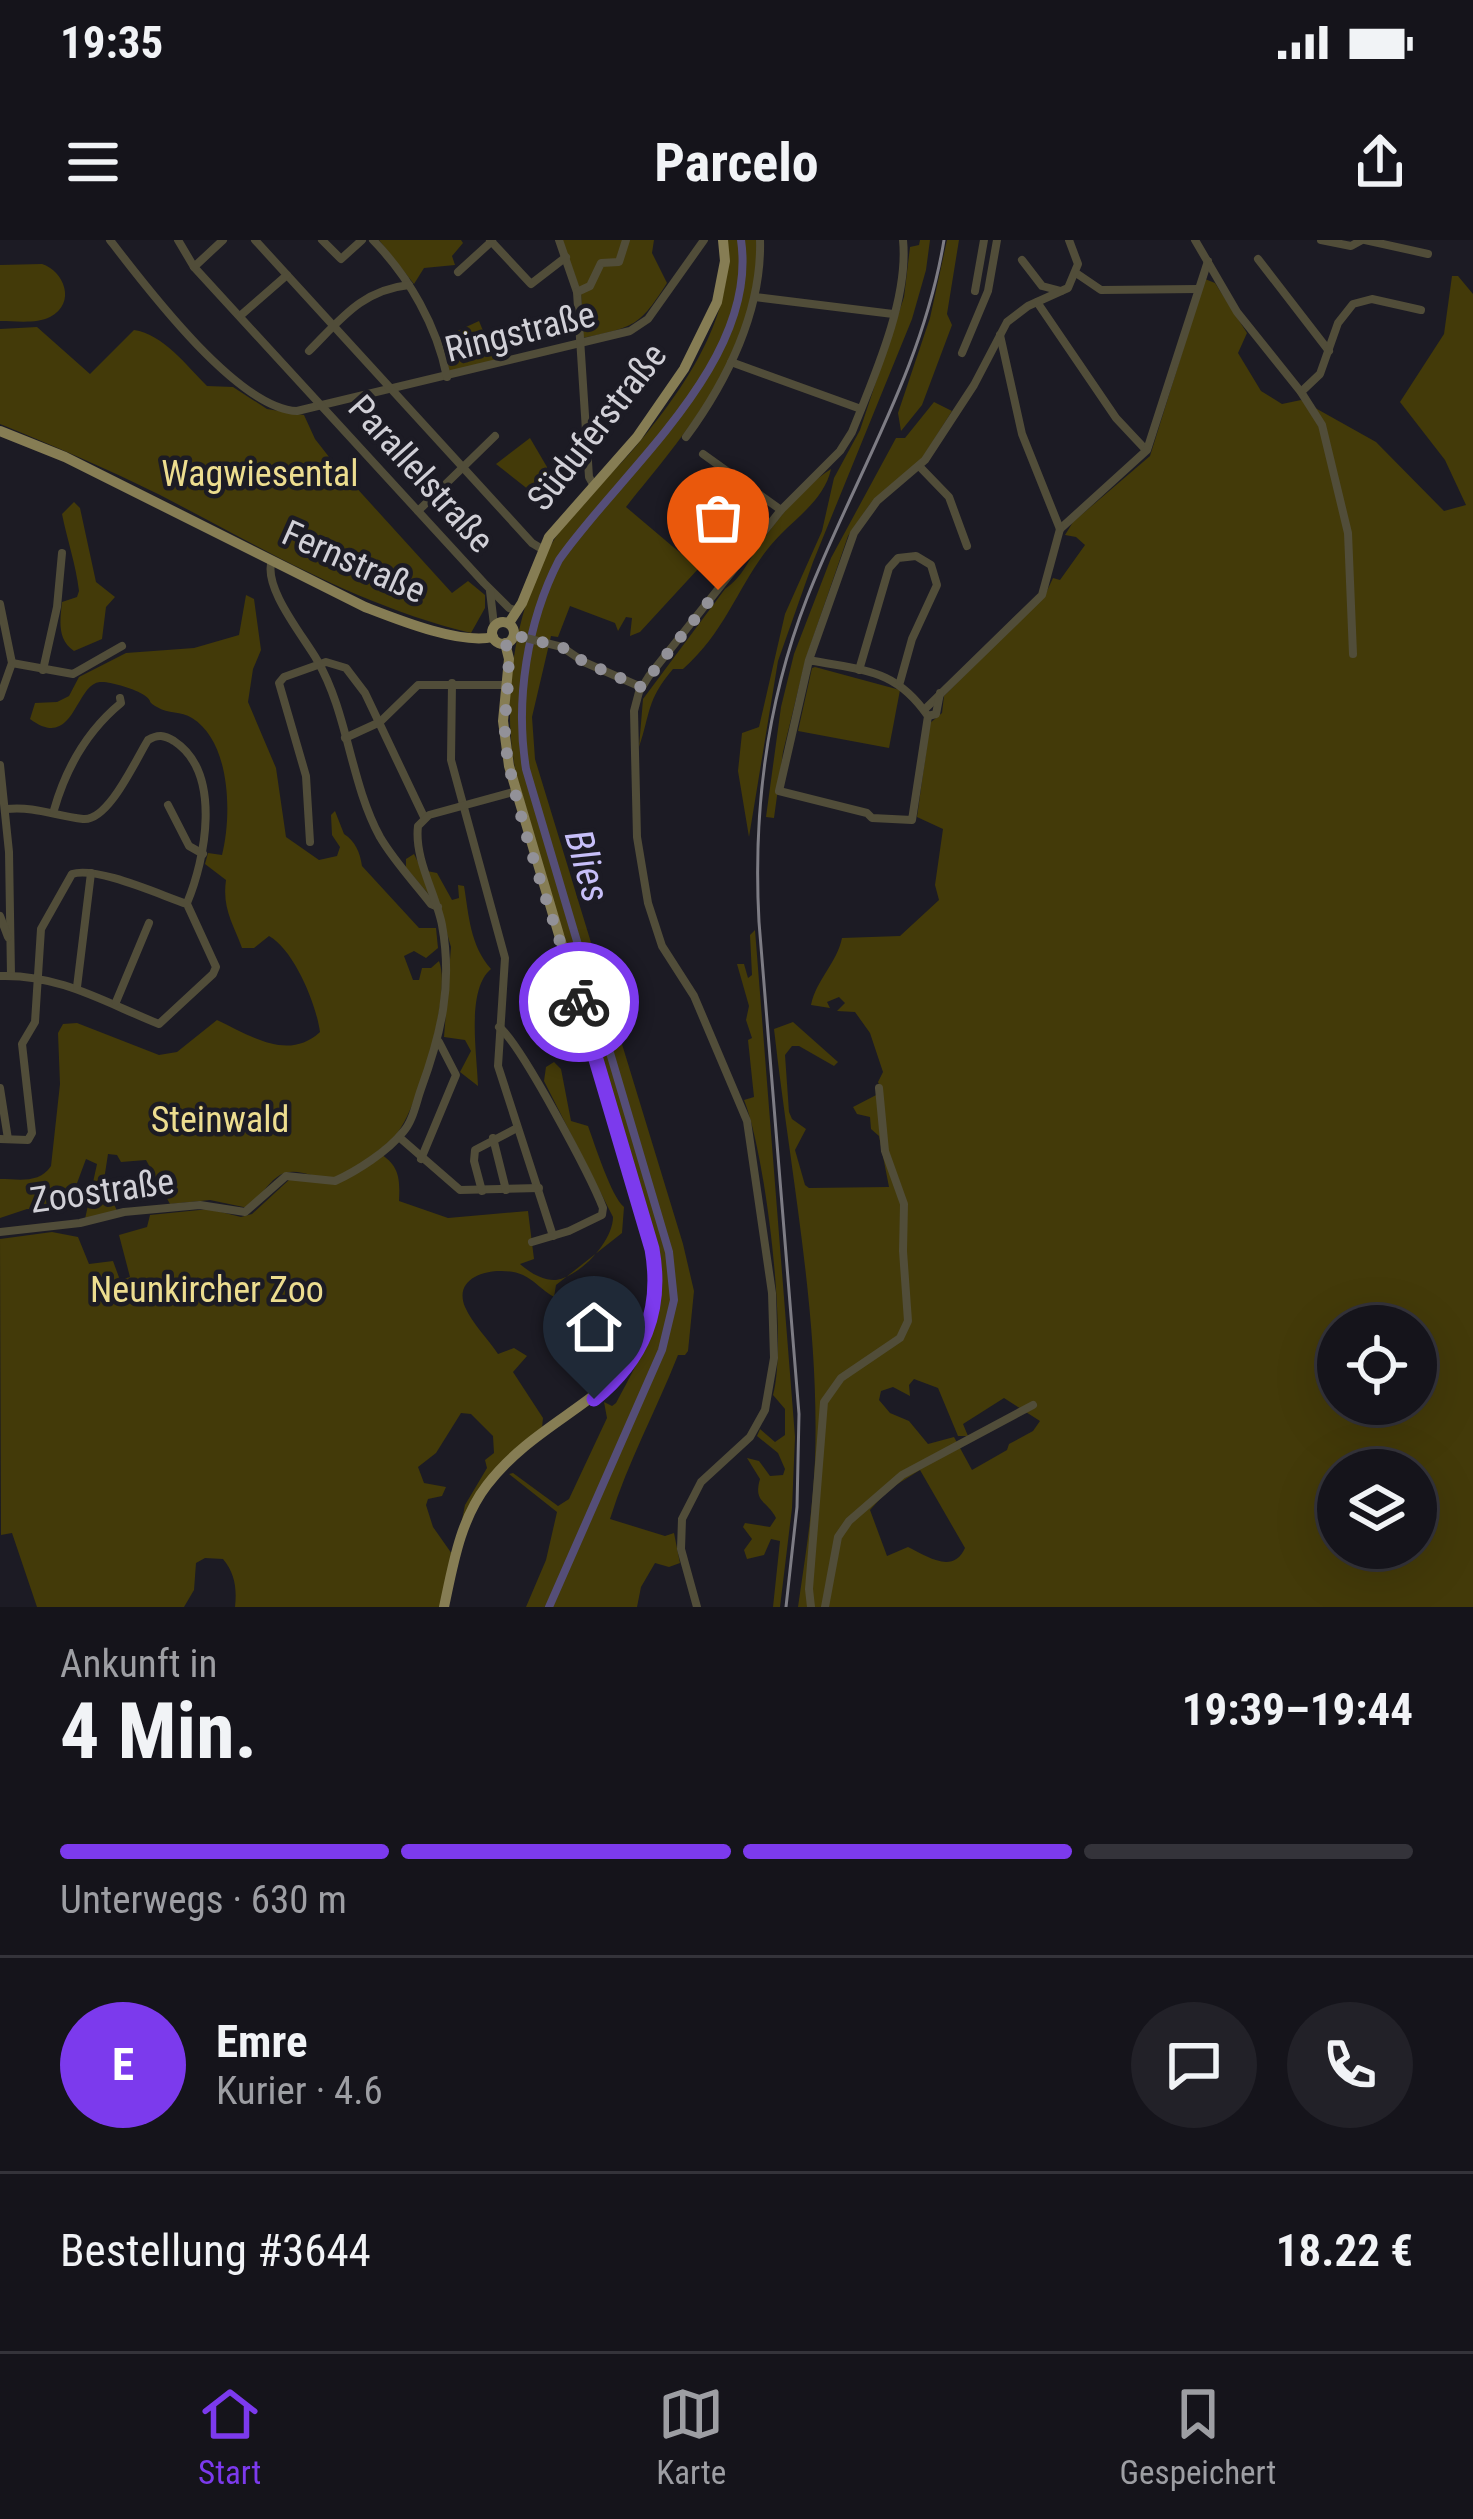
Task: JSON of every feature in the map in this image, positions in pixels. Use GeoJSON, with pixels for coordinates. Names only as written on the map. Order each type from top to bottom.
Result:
{"type":"FeatureCollection","features":[{"type":"Feature","properties":{"kind":"main road","name":"Süduferstraße"},"geometry":{"type":"LineString","coordinates":[[513,635],[517,610],[542,549],[637,437],[678,380],[714,308],[723,274],[711,240]]}},
{"type":"Feature","properties":{"kind":"main road","name":"Fernstraße"},"geometry":{"type":"LineString","coordinates":[[0,431],[65,457],[390,616],[473,638],[494,631]]}},
{"type":"Feature","properties":{"kind":"main road"},"geometry":{"type":"LineString","coordinates":[[494,631],[513,635]]}},
{"type":"Feature","properties":{"kind":"main road"},"geometry":{"type":"LineString","coordinates":[[494,631],[513,635]]}},
{"type":"Feature","properties":{"kind":"main road"},"geometry":{"type":"LineString","coordinates":[[444,1607],[457,1550],[477,1499],[505,1466],[608,1388],[628,1367],[648,1331],[656,1282],[652,1249],[506,747],[505,685],[513,635]]}},
{"type":"Feature","properties":{"kind":"street"},"geometry":{"type":"LineString","coordinates":[[110,240],[244,391],[270,406],[304,411]]}},
{"type":"Feature","properties":{"kind":"street","name":"Parallelstraße"},"geometry":{"type":"LineString","coordinates":[[178,240],[194,267],[490,590],[517,610]]}},
{"type":"Feature","properties":{"kind":"street"},"geometry":{"type":"LineString","coordinates":[[194,267],[223,240]]}},
{"type":"Feature","properties":{"kind":"street"},"geometry":{"type":"LineString","coordinates":[[254,240],[542,549]]}},
{"type":"Feature","properties":{"kind":"street"},"geometry":{"type":"LineString","coordinates":[[322,240],[342,259],[362,240]]}},
{"type":"Feature","properties":{"kind":"street"},"geometry":{"type":"LineString","coordinates":[[374,240],[409,285],[436,340],[447,377]]}},
{"type":"Feature","properties":{"kind":"street"},"geometry":{"type":"LineString","coordinates":[[458,272],[492,240],[531,284],[566,257]]}},
{"type":"Feature","properties":{"kind":"street"},"geometry":{"type":"LineString","coordinates":[[559,240],[577,292],[589,476],[594,486]]}},
{"type":"Feature","properties":{"kind":"street"},"geometry":{"type":"LineString","coordinates":[[577,292],[590,286],[598,264],[620,262],[626,240]]}},
{"type":"Feature","properties":{"kind":"street","name":"Ringstraße"},"geometry":{"type":"LineString","coordinates":[[304,411],[621,335],[644,323],[693,254],[711,240]]}},
{"type":"Feature","properties":{"kind":"street"},"geometry":{"type":"LineString","coordinates":[[686,437],[731,362],[755,297],[760,240]]}},
{"type":"Feature","properties":{"kind":"street"},"geometry":{"type":"LineString","coordinates":[[697,1607],[681,1549],[682,1519],[701,1482],[742,1445],[765,1410],[774,1358],[772,1293],[748,1121],[694,996],[662,946],[648,903],[637,837],[634,710],[641,687],[781,510],[840,451],[861,409],[893,314],[903,274],[903,240]]}},
{"type":"Feature","properties":{"kind":"street"},"geometry":{"type":"LineString","coordinates":[[975,291],[984,240]]}},
{"type":"Feature","properties":{"kind":"street"},"geometry":{"type":"LineString","coordinates":[[962,353],[988,291],[997,240]]}},
{"type":"Feature","properties":{"kind":"street"},"geometry":{"type":"LineString","coordinates":[[1069,240],[1078,257],[1076,273],[1062,292],[1011,318],[974,386],[920,467],[877,501],[854,532],[809,660],[778,791],[872,818],[912,820],[926,713],[940,692],[1042,595],[1060,529],[1147,450],[1208,261]]}},
{"type":"Feature","properties":{"kind":"street"},"geometry":{"type":"LineString","coordinates":[[1195,240],[1251,331],[1322,425],[1348,533],[1353,654]]}},
{"type":"Feature","properties":{"kind":"street"},"geometry":{"type":"LineString","coordinates":[[1321,240],[1351,246],[1364,240],[1428,254]]}},
{"type":"Feature","properties":{"kind":"street"},"geometry":{"type":"LineString","coordinates":[[1258,259],[1329,351]]}},
{"type":"Feature","properties":{"kind":"street"},"geometry":{"type":"LineString","coordinates":[[1022,260],[1042,286],[1062,292]]}},
{"type":"Feature","properties":{"kind":"street"},"geometry":{"type":"LineString","coordinates":[[1076,273],[1101,290],[1198,289]]}},
{"type":"Feature","properties":{"kind":"street"},"geometry":{"type":"LineString","coordinates":[[240,316],[287,275]]}},
{"type":"Feature","properties":{"kind":"street"},"geometry":{"type":"LineString","coordinates":[[309,350],[368,295],[409,285]]}},
{"type":"Feature","properties":{"kind":"street"},"geometry":{"type":"LineString","coordinates":[[755,297],[893,314]]}},
{"type":"Feature","properties":{"kind":"street"},"geometry":{"type":"LineString","coordinates":[[1301,392],[1320,374],[1342,316],[1358,302],[1372,299],[1421,310]]}},
{"type":"Feature","properties":{"kind":"street"},"geometry":{"type":"LineString","coordinates":[[1037,302],[1106,403],[1147,450]]}},
{"type":"Feature","properties":{"kind":"street"},"geometry":{"type":"LineString","coordinates":[[999,334],[1022,434],[1060,529]]}},
{"type":"Feature","properties":{"kind":"street"},"geometry":{"type":"LineString","coordinates":[[731,362],[861,409]]}},
{"type":"Feature","properties":{"kind":"street","name":"Parallelstraße"},"geometry":{"type":"LineString","coordinates":[[304,411],[312,394]]}},
{"type":"Feature","properties":{"kind":"street"},"geometry":{"type":"LineString","coordinates":[[418,511],[495,436]]}},
{"type":"Feature","properties":{"kind":"street"},"geometry":{"type":"LineString","coordinates":[[703,454],[781,510]]}},
{"type":"Feature","properties":{"kind":"street"},"geometry":{"type":"LineString","coordinates":[[920,467],[949,496],[967,546]]}},
{"type":"Feature","properties":{"kind":"street"},"geometry":{"type":"LineString","coordinates":[[43,670],[57,607],[62,553]]}},
{"type":"Feature","properties":{"kind":"street"},"geometry":{"type":"LineString","coordinates":[[859,670],[889,568],[898,558],[916,556],[932,566],[936,591],[916,628],[900,682]]}},
{"type":"Feature","properties":{"kind":"street"},"geometry":{"type":"LineString","coordinates":[[272,560],[271,576],[297,634],[320,664],[381,838],[438,907]]}},
{"type":"Feature","properties":{"kind":"street","name":"Parallelstraße"},"geometry":{"type":"LineString","coordinates":[[490,590],[494,631]]}},
{"type":"Feature","properties":{"kind":"street"},"geometry":{"type":"LineString","coordinates":[[0,604],[12,663],[0,697]]}},
{"type":"Feature","properties":{"kind":"street"},"geometry":{"type":"LineString","coordinates":[[513,635],[549,643],[641,687]]}},
{"type":"Feature","properties":{"kind":"street"},"geometry":{"type":"LineString","coordinates":[[12,663],[63,674],[83,672],[122,646]]}},
{"type":"Feature","properties":{"kind":"street"},"geometry":{"type":"LineString","coordinates":[[809,660],[900,682],[926,713]]}},
{"type":"Feature","properties":{"kind":"street"},"geometry":{"type":"LineString","coordinates":[[310,842],[306,776],[279,688],[284,677],[331,662],[346,668],[380,722],[424,817],[417,836],[438,907],[447,964],[439,1042],[410,1121],[399,1137],[460,1190],[539,1187]]}},
{"type":"Feature","properties":{"kind":"street"},"geometry":{"type":"LineString","coordinates":[[452,683],[450,752],[506,970],[499,1028],[500,1078],[553,1237]]}},
{"type":"Feature","properties":{"kind":"street"},"geometry":{"type":"LineString","coordinates":[[345,738],[380,722],[418,685],[505,685]]}},
{"type":"Feature","properties":{"kind":"street"},"geometry":{"type":"LineString","coordinates":[[54,811],[71,766],[94,728],[121,703],[120,698]]}},
{"type":"Feature","properties":{"kind":"street"},"geometry":{"type":"LineString","coordinates":[[0,765],[10,941],[5,975],[77,987],[159,1024],[213,974],[214,959],[187,904],[203,854],[206,818],[201,785],[188,755],[167,737],[148,740],[102,814],[87,820],[54,811],[6,808]]}},
{"type":"Feature","properties":{"kind":"street"},"geometry":{"type":"LineString","coordinates":[[424,817],[517,791]]}},
{"type":"Feature","properties":{"kind":"street"},"geometry":{"type":"LineString","coordinates":[[168,805],[192,850],[203,854]]}},
{"type":"Feature","properties":{"kind":"street"},"geometry":{"type":"LineString","coordinates":[[0,1088],[4,1139],[28,1140],[32,1133],[22,1044],[35,1022],[40,929],[72,874],[92,873],[187,904]]}},
{"type":"Feature","properties":{"kind":"street"},"geometry":{"type":"LineString","coordinates":[[77,987],[92,873]]}},
{"type":"Feature","properties":{"kind":"street"},"geometry":{"type":"LineString","coordinates":[[0,916],[10,941]]}},
{"type":"Feature","properties":{"kind":"street"},"geometry":{"type":"LineString","coordinates":[[116,1002],[149,923]]}},
{"type":"Feature","properties":{"kind":"street"},"geometry":{"type":"LineString","coordinates":[[499,1028],[531,1073],[603,1208],[598,1217],[532,1242]]}},
{"type":"Feature","properties":{"kind":"street"},"geometry":{"type":"LineString","coordinates":[[421,1159],[456,1075],[439,1042]]}},
{"type":"Feature","properties":{"kind":"street"},"geometry":{"type":"LineString","coordinates":[[812,1607],[808,1598],[824,1402],[841,1378],[900,1338],[910,1313],[904,1204],[885,1151],[879,1088]]}},
{"type":"Feature","properties":{"kind":"street"},"geometry":{"type":"LineString","coordinates":[[482,1191],[474,1154],[478,1146],[517,1128]]}},
{"type":"Feature","properties":{"kind":"street","name":"Zoostraße"},"geometry":{"type":"LineString","coordinates":[[0,1232],[200,1205],[244,1212],[286,1176],[335,1181],[399,1137]]}},
{"type":"Feature","properties":{"kind":"street"},"geometry":{"type":"LineString","coordinates":[[493,1138],[506,1190]]}},
{"type":"Feature","properties":{"kind":"street"},"geometry":{"type":"LineString","coordinates":[[825,1607],[838,1537],[849,1521],[902,1475],[1033,1405]]}},
{"type":"Feature","properties":{"kind":"green space"},"geometry":{"type":"Polygon","coordinates":[[[379,240],[463,243],[452,256],[455,265],[424,268],[414,284],[379,240]]]}},
{"type":"Feature","properties":{"kind":"green space"},"geometry":{"type":"Polygon","coordinates":[[[562,240],[654,240],[652,253],[667,283],[634,323],[583,338],[581,292],[562,240]]]}},
{"type":"Feature","properties":{"kind":"green space"},"geometry":{"type":"Polygon","coordinates":[[[726,240],[756,240],[748,315],[717,384],[626,507],[691,562],[709,551],[710,556],[640,632],[630,636],[632,618],[626,617],[618,631],[615,623],[570,606],[558,637],[551,636],[532,717],[535,759],[694,1291],[688,1351],[678,1355],[610,1519],[665,1536],[674,1533],[680,1563],[669,1567],[655,1563],[641,1587],[637,1607],[526,1607],[546,1560],[557,1512],[509,1474],[558,1506],[569,1499],[607,1418],[604,1402],[616,1403],[648,1339],[658,1305],[661,1269],[516,773],[510,718],[514,660],[536,575],[557,535],[654,423],[702,350],[723,296],[726,240]]]}},
{"type":"Feature","properties":{"kind":"green space"},"geometry":{"type":"Polygon","coordinates":[[[930,240],[912,319],[778,661],[749,837],[738,771],[742,733],[759,727],[785,614],[822,531],[834,478],[860,430],[904,297],[910,247],[930,240]]]}},
{"type":"Feature","properties":{"kind":"green space"},"geometry":{"type":"Polygon","coordinates":[[[947,240],[959,240],[947,314],[952,325],[922,405],[901,431],[898,413],[930,318],[947,240]]]}},
{"type":"Feature","properties":{"kind":"green space"},"geometry":{"type":"Polygon","coordinates":[[[42,264],[56,273],[64,288],[58,311],[39,321],[0,321],[0,265],[42,264]]]}},
{"type":"Feature","properties":{"kind":"green space"},"geometry":{"type":"Polygon","coordinates":[[[1452,276],[1458,276],[1473,294],[1473,1607],[798,1607],[815,1460],[813,1352],[774,1029],[793,1022],[838,1062],[834,1066],[799,1046],[792,1046],[785,1055],[789,1112],[806,1129],[795,1150],[805,1185],[889,1187],[879,1136],[871,1129],[870,1117],[857,1114],[853,1107],[882,1092],[878,1082],[883,1072],[870,1033],[855,1012],[837,1011],[845,1003],[839,997],[827,1002],[830,1008],[811,1005],[814,996],[842,938],[900,936],[939,900],[935,885],[943,829],[917,817],[930,723],[942,713],[944,696],[1046,593],[1053,578],[1060,580],[1085,545],[1065,535],[1073,522],[1150,456],[1205,279],[1215,283],[1247,333],[1238,353],[1261,391],[1282,404],[1301,400],[1376,442],[1444,511],[1466,505],[1445,460],[1400,402],[1444,334],[1452,276]],[[914,1379],[910,1396],[893,1387],[881,1391],[879,1400],[890,1413],[909,1421],[928,1444],[954,1437],[972,1470],[1007,1450],[1040,1421],[1004,1398],[963,1424],[968,1436],[958,1436],[938,1388],[914,1379]],[[920,1470],[888,1490],[870,1510],[887,1556],[908,1547],[939,1561],[954,1560],[965,1548],[920,1470]]]}},
{"type":"Feature","properties":{"kind":"green space"},"geometry":{"type":"Polygon","coordinates":[[[479,321],[495,360],[450,375],[442,338],[479,321]]]}},
{"type":"Feature","properties":{"kind":"green space","name":"Wagwiesental"},"geometry":{"type":"Polygon","coordinates":[[[37,327],[90,374],[134,330],[145,333],[174,352],[207,386],[233,387],[267,409],[304,415],[333,462],[452,593],[468,581],[485,595],[485,608],[471,633],[349,591],[140,485],[0,424],[0,329],[37,327]]]}},
{"type":"Feature","properties":{"kind":"green space"},"geometry":{"type":"Polygon","coordinates":[[[934,402],[952,411],[921,460],[870,504],[848,536],[806,658],[783,752],[774,818],[766,817],[781,707],[794,654],[831,558],[896,438],[905,438],[934,402]]]}},
{"type":"Feature","properties":{"kind":"green space"},"geometry":{"type":"Polygon","coordinates":[[[530,438],[547,467],[548,486],[540,494],[496,464],[530,438]]]}},
{"type":"Feature","properties":{"kind":"green space"},"geometry":{"type":"Polygon","coordinates":[[[831,469],[818,497],[767,550],[713,636],[683,669],[673,669],[664,680],[650,707],[639,747],[643,699],[779,519],[831,469]]]}},
{"type":"Feature","properties":{"kind":"green space"},"geometry":{"type":"Polygon","coordinates":[[[74,502],[80,508],[96,582],[115,597],[106,607],[102,639],[74,651],[60,623],[62,602],[77,597],[79,591],[62,514],[74,502]]]}},
{"type":"Feature","properties":{"kind":"green space","name":"Steinwald"},"geometry":{"type":"Polygon","coordinates":[[[246,595],[254,599],[261,650],[248,702],[276,768],[286,837],[319,860],[337,856],[340,847],[332,835],[331,815],[335,811],[362,866],[419,928],[436,928],[438,948],[426,958],[414,951],[404,956],[413,980],[419,980],[422,968],[439,961],[442,977],[437,1024],[413,1102],[395,1136],[350,1171],[335,1178],[288,1172],[271,1182],[248,1208],[210,1200],[170,1204],[146,1160],[121,1162],[117,1155],[108,1154],[104,1180],[117,1211],[85,1219],[97,1164],[86,1159],[67,1210],[27,1209],[0,1218],[0,1179],[35,1178],[51,1166],[60,1084],[58,1033],[63,1024],[77,1023],[159,1055],[177,1052],[217,1020],[282,1045],[308,1041],[320,1032],[309,993],[287,953],[269,936],[254,948],[242,948],[227,908],[226,880],[205,864],[208,853],[222,855],[227,801],[221,762],[205,729],[188,716],[157,707],[140,693],[104,682],[92,686],[56,727],[30,719],[35,703],[69,696],[79,677],[126,653],[194,648],[239,635],[246,595]]]}},
{"type":"Feature","properties":{"kind":"green space"},"geometry":{"type":"Polygon","coordinates":[[[815,667],[900,690],[889,748],[798,731],[815,667]]]}},
{"type":"Feature","properties":{"kind":"green space"},"geometry":{"type":"Polygon","coordinates":[[[414,854],[422,870],[437,873],[452,900],[459,898],[458,885],[464,886],[475,940],[491,969],[483,979],[476,1007],[478,1086],[460,1072],[471,1051],[465,1040],[444,1037],[451,947],[439,906],[406,868],[406,859],[414,854]]]}},
{"type":"Feature","properties":{"kind":"green space"},"geometry":{"type":"Polygon","coordinates":[[[755,930],[795,1437],[780,1607],[773,1607],[780,1541],[771,1539],[764,1555],[747,1559],[744,1550],[752,1539],[743,1527],[745,1523],[770,1527],[776,1518],[760,1497],[760,1479],[747,1458],[759,1461],[770,1476],[783,1475],[785,1469],[778,1453],[757,1436],[760,1429],[775,1442],[785,1435],[785,1409],[773,1395],[778,1333],[772,1248],[760,1162],[744,1100],[754,1097],[748,1040],[752,1038],[737,964],[744,964],[748,978],[752,975],[750,935],[755,930]]]}},
{"type":"Feature","properties":{"kind":"green space"},"geometry":{"type":"Polygon","coordinates":[[[554,1062],[561,1069],[571,1121],[588,1126],[624,1207],[622,1233],[596,1254],[613,1217],[544,1081],[546,1067],[554,1062]]]}},
{"type":"Feature","properties":{"kind":"green space","name":"Neunkircher Zoo"},"geometry":{"type":"Polygon","coordinates":[[[382,1155],[398,1175],[399,1201],[448,1218],[528,1211],[534,1259],[520,1264],[546,1279],[567,1277],[556,1285],[554,1297],[513,1272],[480,1274],[465,1286],[465,1307],[498,1354],[514,1348],[527,1356],[513,1372],[543,1418],[542,1428],[509,1456],[461,1525],[465,1505],[487,1468],[485,1460],[494,1453],[493,1436],[471,1414],[461,1413],[436,1453],[418,1467],[424,1483],[446,1487],[442,1496],[428,1499],[426,1505],[433,1527],[452,1554],[442,1607],[235,1607],[227,1564],[223,1559],[205,1558],[196,1563],[194,1590],[184,1607],[37,1607],[12,1533],[1,1535],[0,1239],[52,1232],[78,1237],[89,1264],[113,1261],[120,1280],[130,1277],[119,1235],[147,1227],[150,1215],[209,1209],[241,1217],[252,1214],[291,1178],[334,1182],[382,1155]]]}},
{"type":"Feature","properties":{"kind":"waterway","name":"Blies"},"geometry":{"type":"LineString","coordinates":[[549,1607],[662,1350],[674,1300],[669,1252],[526,769],[522,716],[526,662],[539,609],[559,560],[649,452],[708,371],[729,329],[741,285],[741,240]]}},
{"type":"Feature","properties":{"kind":"railway"},"geometry":{"type":"LineString","coordinates":[[786,1607],[797,1507],[799,1414],[759,922],[761,798],[773,717],[793,637],[904,378],[944,240]]}},
{"type":"Feature","properties":{"kind":"way so far"},"geometry":{"type":"LineString","coordinates":[[579,1002],[509,766],[503,721],[506,644],[514,635],[558,645],[595,668],[641,687],[718,590]]}},
{"type":"Feature","properties":{"kind":"route"},"geometry":{"type":"LineString","coordinates":[[579,1002],[652,1249],[656,1282],[654,1311],[643,1342],[628,1367],[594,1399]]}}]}
